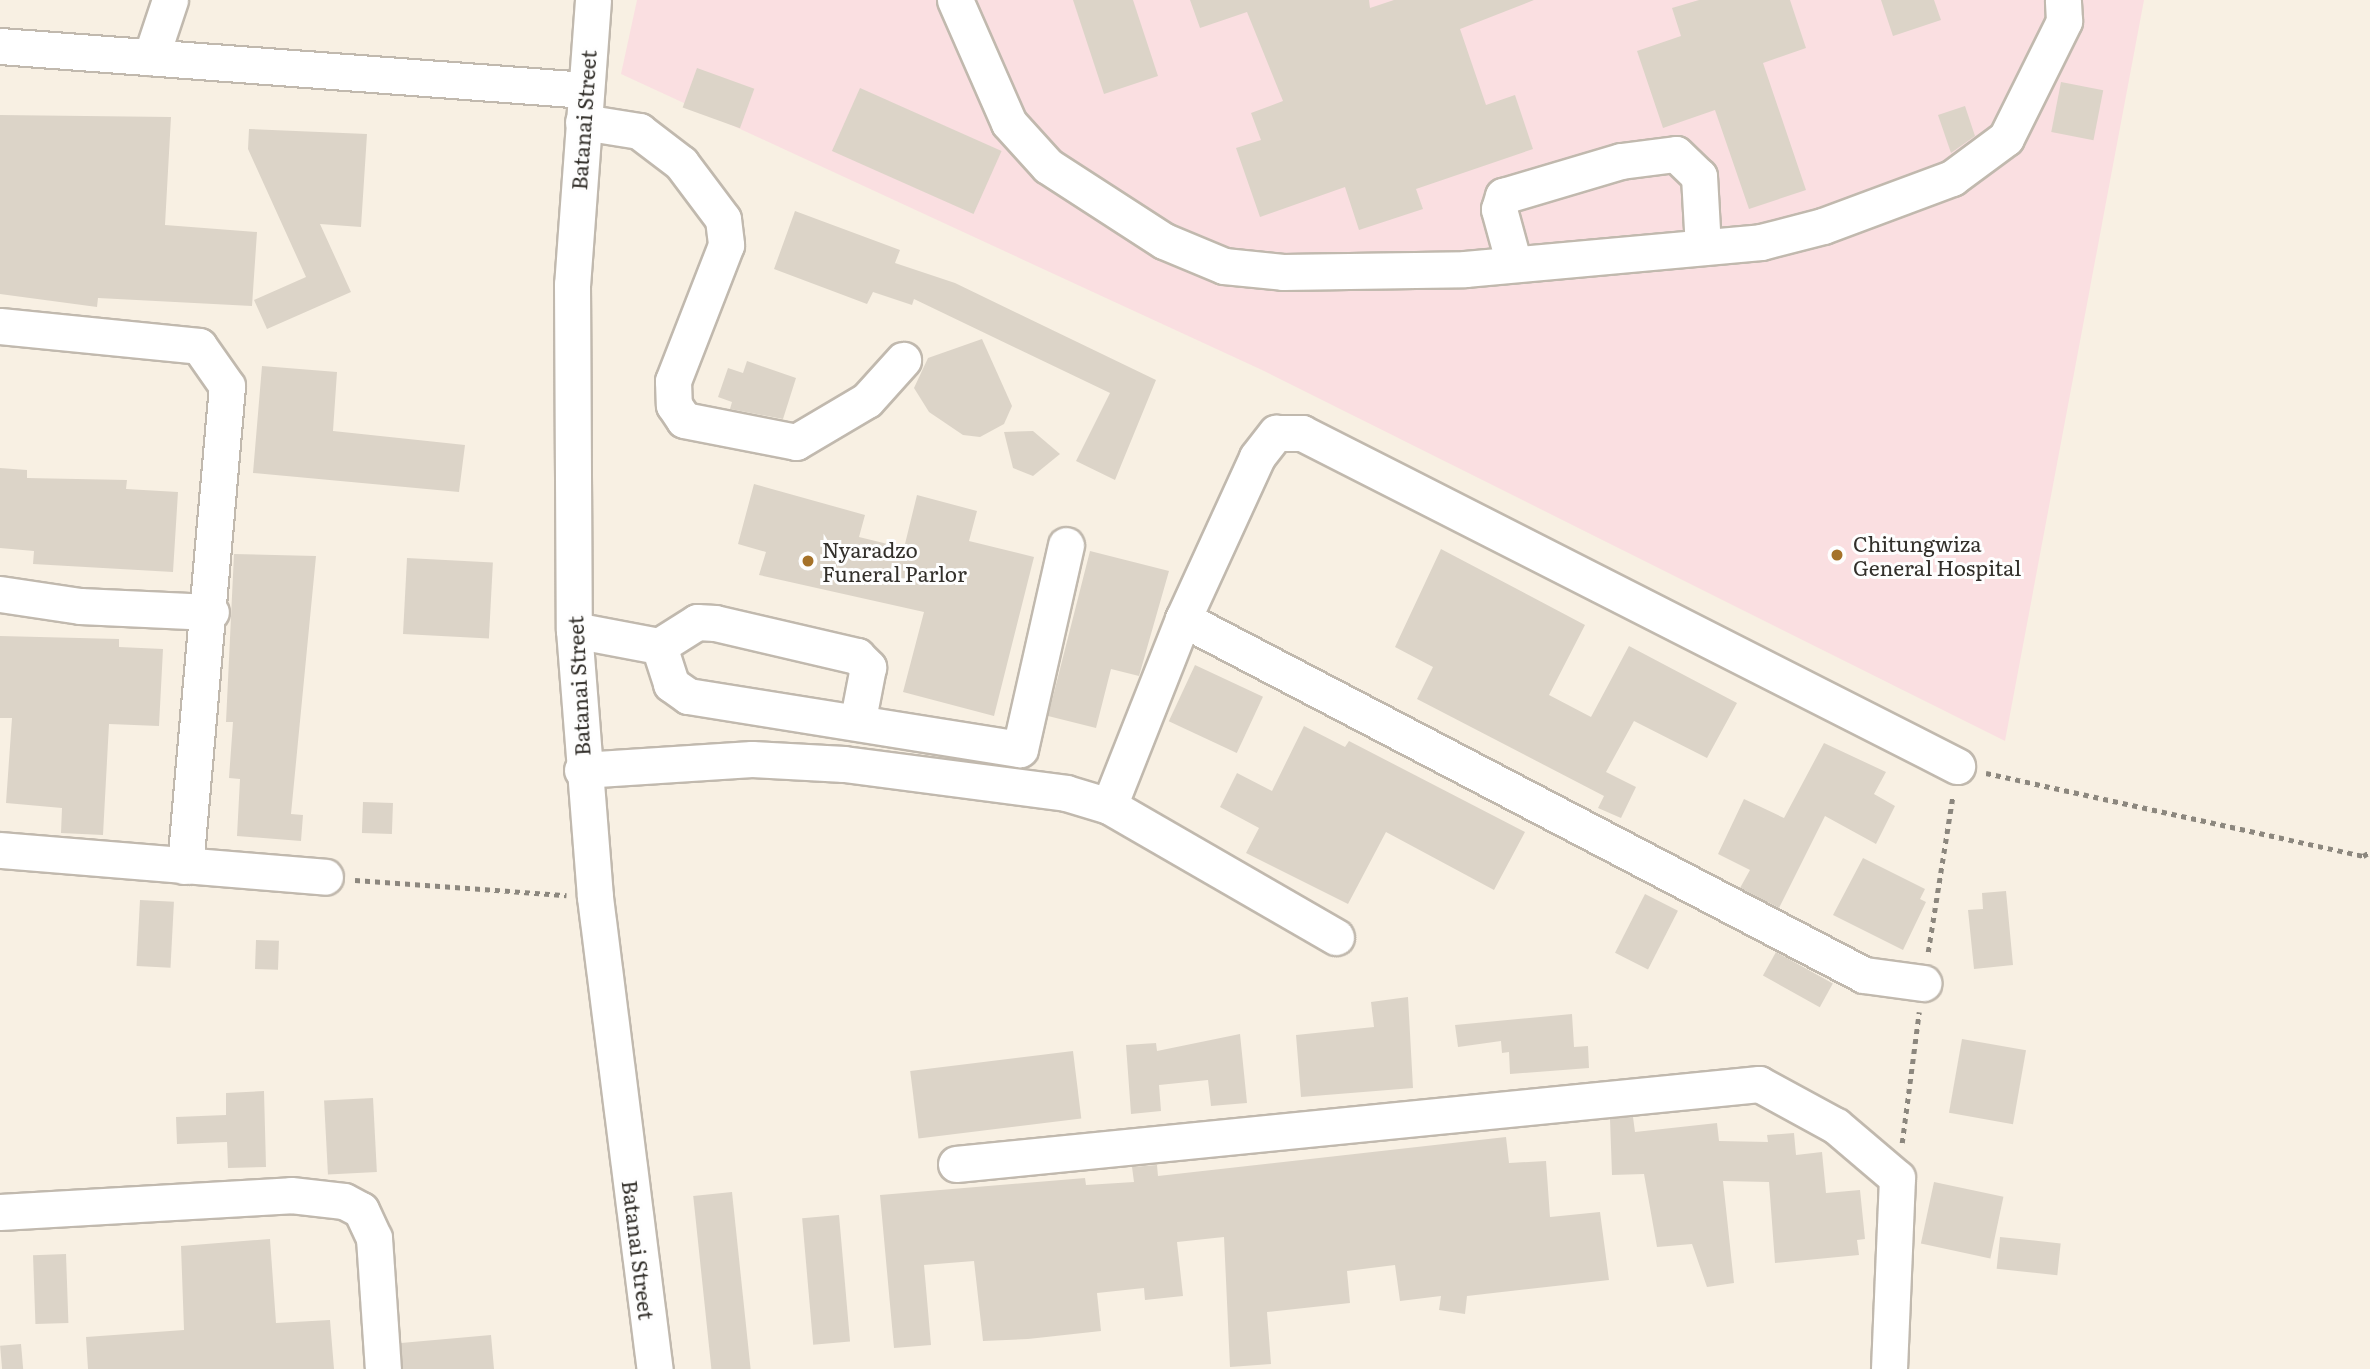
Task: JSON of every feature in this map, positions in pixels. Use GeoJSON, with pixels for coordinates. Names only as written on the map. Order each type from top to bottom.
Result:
{"type":"FeatureCollection","features":[{"type":"Feature","properties":{"kind":"street"},"geometry":{"type":"LineString","coordinates":[[151,57],[170,0]]}},
{"type":"Feature","properties":{"kind":"street","name":"Batanai Street"},"geometry":{"type":"LineString","coordinates":[[593,0],[584,106],[569,424],[574,630],[582,770],[595,897],[655,1369]]}},
{"type":"Feature","properties":{"kind":"street"},"geometry":{"type":"LineString","coordinates":[[955,0],[1009,123],[1048,166],[1164,242],[1224,266],[1283,272],[1514,264],[1761,242],[1823,226],[1952,178],[2006,138],[2064,21],[2063,0]]}},
{"type":"Feature","properties":{"kind":"street"},"geometry":{"type":"LineString","coordinates":[[0,46],[151,57],[584,106],[639,131],[681,163],[723,219],[726,245],[673,381],[674,405],[684,420],[796,442],[867,400],[903,360]]}},
{"type":"Feature","properties":{"kind":"street"},"geometry":{"type":"LineString","coordinates":[[1514,264],[1499,209],[1503,196],[1621,161],[1676,154],[1699,176],[1703,247]]}},
{"type":"Feature","properties":{"kind":"street"},"geometry":{"type":"LineString","coordinates":[[0,326],[184,341],[214,359],[227,386],[211,612],[185,866]]}},
{"type":"Feature","properties":{"kind":"street"},"geometry":{"type":"LineString","coordinates":[[1109,806],[1183,619],[1257,457],[1276,433],[1302,433],[1957,766]]}},
{"type":"Feature","properties":{"kind":"street"},"geometry":{"type":"LineString","coordinates":[[659,646],[671,684],[688,696],[858,719],[1020,750],[1066,545]]}},
{"type":"Feature","properties":{"kind":"street"},"geometry":{"type":"LineString","coordinates":[[0,594],[92,607],[211,612]]}},
{"type":"Feature","properties":{"kind":"street"},"geometry":{"type":"LineString","coordinates":[[1183,619],[1864,975],[1923,983]]}},
{"type":"Feature","properties":{"kind":"street"},"geometry":{"type":"LineString","coordinates":[[574,630],[659,646],[706,623],[857,656],[868,667],[858,719]]}},
{"type":"Feature","properties":{"kind":"street"},"geometry":{"type":"LineString","coordinates":[[582,770],[752,759],[844,764],[1066,793],[1109,806],[1336,937]]}},
{"type":"Feature","properties":{"kind":"street"},"geometry":{"type":"LineString","coordinates":[[0,850],[325,877]]}},
{"type":"Feature","properties":{"kind":"street"},"geometry":{"type":"LineString","coordinates":[[956,1164],[1759,1084],[1836,1126],[1897,1178],[1889,1369]]}},
{"type":"Feature","properties":{"kind":"street"},"geometry":{"type":"LineString","coordinates":[[0,1212],[291,1195],[344,1201],[361,1210],[374,1238],[383,1369]]}},
{"type":"Feature","properties":{"kind":"path"},"geometry":{"type":"LineString","coordinates":[[1957,766],[2363,856],[2370,852]]}},
{"type":"Feature","properties":{"kind":"path"},"geometry":{"type":"LineString","coordinates":[[325,877],[595,897]]}},
{"type":"Feature","properties":{"kind":"shaded area","name":"Chitungwiza General Hospital"},"geometry":{"type":"Polygon","coordinates":[[[637,0],[2144,0],[2005,741],[1262,370],[621,74],[637,0]]]}},
{"type":"Feature","properties":{"kind":"building"},"geometry":{"type":"Polygon","coordinates":[[[1073,0],[1133,0],[1158,76],[1104,94],[1073,0]]]}},
{"type":"Feature","properties":{"kind":"building"},"geometry":{"type":"Polygon","coordinates":[[[1190,0],[1369,0],[1370,8],[1394,0],[1534,0],[1460,29],[1486,105],[1515,95],[1533,149],[1416,189],[1423,209],[1359,230],[1345,187],[1260,217],[1236,148],[1261,140],[1251,113],[1283,101],[1247,12],[1200,28],[1190,0]]]}},
{"type":"Feature","properties":{"kind":"building"},"geometry":{"type":"Polygon","coordinates":[[[1699,0],[1790,0],[1806,48],[1763,63],[1806,190],[1749,209],[1715,110],[1663,128],[1637,51],[1681,36],[1672,8],[1699,0]]]}},
{"type":"Feature","properties":{"kind":"building"},"geometry":{"type":"Polygon","coordinates":[[[1881,0],[1934,0],[1941,20],[1893,36],[1881,0]]]}},
{"type":"Feature","properties":{"kind":"building"},"geometry":{"type":"Polygon","coordinates":[[[697,68],[754,89],[740,128],[683,107],[697,68]]]}},
{"type":"Feature","properties":{"kind":"building"},"geometry":{"type":"Polygon","coordinates":[[[2061,82],[2103,90],[2093,140],[2051,132],[2061,82]]]}},
{"type":"Feature","properties":{"kind":"building"},"geometry":{"type":"Polygon","coordinates":[[[860,88],[1002,151],[974,214],[832,151],[860,88]]]}},
{"type":"Feature","properties":{"kind":"building"},"geometry":{"type":"Polygon","coordinates":[[[1965,106],[1975,136],[1951,153],[1938,115],[1965,106]]]}},
{"type":"Feature","properties":{"kind":"building"},"geometry":{"type":"Polygon","coordinates":[[[0,115],[171,117],[165,225],[257,232],[252,306],[98,298],[97,307],[0,294],[0,115]]]}},
{"type":"Feature","properties":{"kind":"building"},"geometry":{"type":"Polygon","coordinates":[[[249,129],[367,134],[361,227],[320,224],[351,292],[267,329],[254,300],[306,277],[248,149],[249,129]]]}},
{"type":"Feature","properties":{"kind":"building"},"geometry":{"type":"Polygon","coordinates":[[[795,211],[900,250],[895,263],[955,283],[1156,380],[1115,480],[1076,461],[1110,393],[914,299],[912,305],[873,292],[867,304],[774,269],[795,211]]]}},
{"type":"Feature","properties":{"kind":"building"},"geometry":{"type":"Polygon","coordinates":[[[982,339],[1012,406],[1004,424],[980,437],[963,435],[929,412],[914,388],[928,358],[982,339]]]}},
{"type":"Feature","properties":{"kind":"building"},"geometry":{"type":"Polygon","coordinates":[[[747,361],[796,378],[783,419],[730,409],[732,402],[718,397],[728,368],[743,373],[747,361]]]}},
{"type":"Feature","properties":{"kind":"building"},"geometry":{"type":"Polygon","coordinates":[[[262,366],[337,372],[333,431],[465,445],[459,492],[253,473],[262,366]]]}},
{"type":"Feature","properties":{"kind":"building"},"geometry":{"type":"Polygon","coordinates":[[[1033,431],[1060,454],[1033,476],[1013,468],[1004,432],[1033,431]]]}},
{"type":"Feature","properties":{"kind":"building"},"geometry":{"type":"Polygon","coordinates":[[[0,468],[27,470],[27,478],[127,480],[126,489],[178,492],[173,572],[33,564],[34,551],[0,548],[0,468]]]}},
{"type":"Feature","properties":{"kind":"building"},"geometry":{"type":"Polygon","coordinates":[[[754,484],[865,515],[859,537],[904,548],[917,495],[977,511],[969,541],[1034,557],[994,716],[903,692],[924,612],[759,575],[766,552],[738,544],[754,484]]]}},
{"type":"Feature","properties":{"kind":"building"},"geometry":{"type":"Polygon","coordinates":[[[1441,549],[1585,625],[1549,695],[1591,717],[1629,646],[1737,703],[1707,758],[1634,721],[1606,772],[1636,787],[1621,818],[1598,808],[1604,796],[1417,699],[1433,667],[1395,647],[1441,549]]]}},
{"type":"Feature","properties":{"kind":"building"},"geometry":{"type":"Polygon","coordinates":[[[1090,551],[1169,571],[1139,676],[1111,669],[1096,728],[1048,716],[1090,551]]]}},
{"type":"Feature","properties":{"kind":"building"},"geometry":{"type":"Polygon","coordinates":[[[234,554],[316,556],[291,814],[303,815],[301,841],[237,836],[240,779],[229,778],[233,722],[226,722],[234,554]]]}},
{"type":"Feature","properties":{"kind":"building"},"geometry":{"type":"Polygon","coordinates":[[[407,558],[493,563],[489,638],[403,634],[407,558]]]}},
{"type":"Feature","properties":{"kind":"building"},"geometry":{"type":"Polygon","coordinates":[[[0,636],[119,639],[119,647],[163,649],[159,726],[109,724],[103,835],[61,833],[62,808],[6,803],[12,718],[0,718],[0,636]]]}},
{"type":"Feature","properties":{"kind":"building"},"geometry":{"type":"Polygon","coordinates":[[[1195,665],[1263,697],[1237,753],[1169,721],[1195,665]]]}},
{"type":"Feature","properties":{"kind":"building"},"geometry":{"type":"Polygon","coordinates":[[[1304,726],[1345,747],[1349,741],[1525,832],[1494,890],[1386,832],[1348,904],[1246,853],[1259,828],[1220,807],[1237,773],[1272,791],[1304,726]]]}},
{"type":"Feature","properties":{"kind":"building"},"geometry":{"type":"Polygon","coordinates":[[[1824,743],[1886,772],[1874,794],[1895,806],[1876,844],[1825,816],[1779,908],[1740,888],[1750,870],[1718,854],[1744,799],[1784,818],[1824,743]]]}},
{"type":"Feature","properties":{"kind":"building"},"geometry":{"type":"Polygon","coordinates":[[[363,802],[393,803],[392,834],[362,833],[363,802]]]}},
{"type":"Feature","properties":{"kind":"building"},"geometry":{"type":"Polygon","coordinates":[[[1863,858],[1925,889],[1920,899],[1926,902],[1903,950],[1833,915],[1863,858]]]}},
{"type":"Feature","properties":{"kind":"building"},"geometry":{"type":"Polygon","coordinates":[[[2006,891],[2013,965],[1974,969],[1968,910],[1983,909],[1982,893],[2006,891]]]}},
{"type":"Feature","properties":{"kind":"building"},"geometry":{"type":"Polygon","coordinates":[[[1645,894],[1678,911],[1648,970],[1615,953],[1645,894]]]}},
{"type":"Feature","properties":{"kind":"building"},"geometry":{"type":"Polygon","coordinates":[[[140,900],[174,902],[170,968],[137,966],[140,900]]]}},
{"type":"Feature","properties":{"kind":"building"},"geometry":{"type":"Polygon","coordinates":[[[256,940],[279,941],[278,970],[255,969],[256,940]]]}},
{"type":"Feature","properties":{"kind":"building"},"geometry":{"type":"Polygon","coordinates":[[[1776,952],[1833,984],[1820,1007],[1763,976],[1776,952]]]}},
{"type":"Feature","properties":{"kind":"building"},"geometry":{"type":"Polygon","coordinates":[[[1408,997],[1413,1088],[1301,1097],[1296,1035],[1374,1027],[1371,1002],[1408,997]]]}},
{"type":"Feature","properties":{"kind":"building"},"geometry":{"type":"Polygon","coordinates":[[[1572,1014],[1574,1047],[1588,1046],[1589,1068],[1510,1074],[1509,1052],[1502,1053],[1501,1041],[1458,1047],[1455,1025],[1572,1014]]]}},
{"type":"Feature","properties":{"kind":"building"},"geometry":{"type":"Polygon","coordinates":[[[1240,1034],[1247,1103],[1211,1106],[1208,1080],[1159,1085],[1161,1111],[1131,1114],[1126,1045],[1156,1043],[1157,1051],[1240,1034]]]}},
{"type":"Feature","properties":{"kind":"building"},"geometry":{"type":"Polygon","coordinates":[[[1962,1039],[2026,1050],[2013,1124],[1949,1113],[1962,1039]]]}},
{"type":"Feature","properties":{"kind":"building"},"geometry":{"type":"Polygon","coordinates":[[[1073,1051],[1081,1118],[919,1138],[910,1071],[1073,1051]]]}},
{"type":"Feature","properties":{"kind":"building"},"geometry":{"type":"Polygon","coordinates":[[[264,1091],[266,1167],[228,1168],[227,1142],[177,1144],[176,1117],[226,1115],[226,1093],[264,1091]]]}},
{"type":"Feature","properties":{"kind":"building"},"geometry":{"type":"Polygon","coordinates":[[[373,1098],[377,1172],[328,1174],[324,1101],[373,1098]]]}},
{"type":"Feature","properties":{"kind":"building"},"geometry":{"type":"Polygon","coordinates":[[[1633,1117],[1635,1132],[1717,1123],[1719,1141],[1768,1142],[1767,1135],[1794,1133],[1796,1155],[1822,1152],[1826,1193],[1860,1190],[1865,1239],[1857,1240],[1859,1255],[1775,1263],[1769,1182],[1723,1181],[1734,1283],[1707,1287],[1692,1244],[1657,1247],[1644,1174],[1612,1175],[1610,1119],[1633,1117]]]}},
{"type":"Feature","properties":{"kind":"building"},"geometry":{"type":"Polygon","coordinates":[[[1506,1137],[1509,1163],[1546,1161],[1550,1217],[1600,1212],[1609,1280],[1467,1296],[1465,1314],[1439,1310],[1441,1296],[1400,1301],[1395,1265],[1347,1271],[1350,1303],[1267,1312],[1271,1364],[1230,1367],[1224,1237],[1177,1242],[1183,1296],[1145,1300],[1144,1288],[1097,1293],[1101,1331],[1028,1339],[983,1341],[974,1261],[924,1265],[931,1345],[894,1348],[880,1195],[1085,1178],[1086,1185],[1134,1182],[1132,1167],[1157,1165],[1158,1176],[1506,1137]]]}},
{"type":"Feature","properties":{"kind":"building"},"geometry":{"type":"Polygon","coordinates":[[[1934,1182],[2003,1197],[1990,1258],[1921,1244],[1934,1182]]]}},
{"type":"Feature","properties":{"kind":"building"},"geometry":{"type":"Polygon","coordinates":[[[732,1192],[751,1369],[711,1369],[693,1196],[732,1192]]]}},
{"type":"Feature","properties":{"kind":"building"},"geometry":{"type":"Polygon","coordinates":[[[839,1215],[850,1342],[813,1345],[802,1218],[839,1215]]]}},
{"type":"Feature","properties":{"kind":"building"},"geometry":{"type":"Polygon","coordinates":[[[2000,1237],[2061,1243],[2057,1275],[1997,1269],[2000,1237]]]}},
{"type":"Feature","properties":{"kind":"building"},"geometry":{"type":"Polygon","coordinates":[[[270,1239],[276,1323],[330,1320],[334,1369],[88,1369],[86,1337],[184,1330],[181,1246],[270,1239]]]}},
{"type":"Feature","properties":{"kind":"building"},"geometry":{"type":"Polygon","coordinates":[[[66,1254],[68,1323],[35,1324],[33,1255],[66,1254]]]}},
{"type":"Feature","properties":{"kind":"building"},"geometry":{"type":"Polygon","coordinates":[[[491,1335],[494,1369],[403,1369],[401,1343],[491,1335]]]}},
{"type":"Feature","properties":{"kind":"building"},"geometry":{"type":"Polygon","coordinates":[[[21,1344],[23,1369],[2,1369],[0,1346],[21,1344]]]}},
{"type":"Feature","properties":{"kind":"place","name":"Chitungwiza General Hospital"},"geometry":{"type":"Point","coordinates":[1837,555]}},
{"type":"Feature","properties":{"kind":"place","name":"Nyaradzo Funeral Parlor"},"geometry":{"type":"Point","coordinates":[808,561]}}]}
